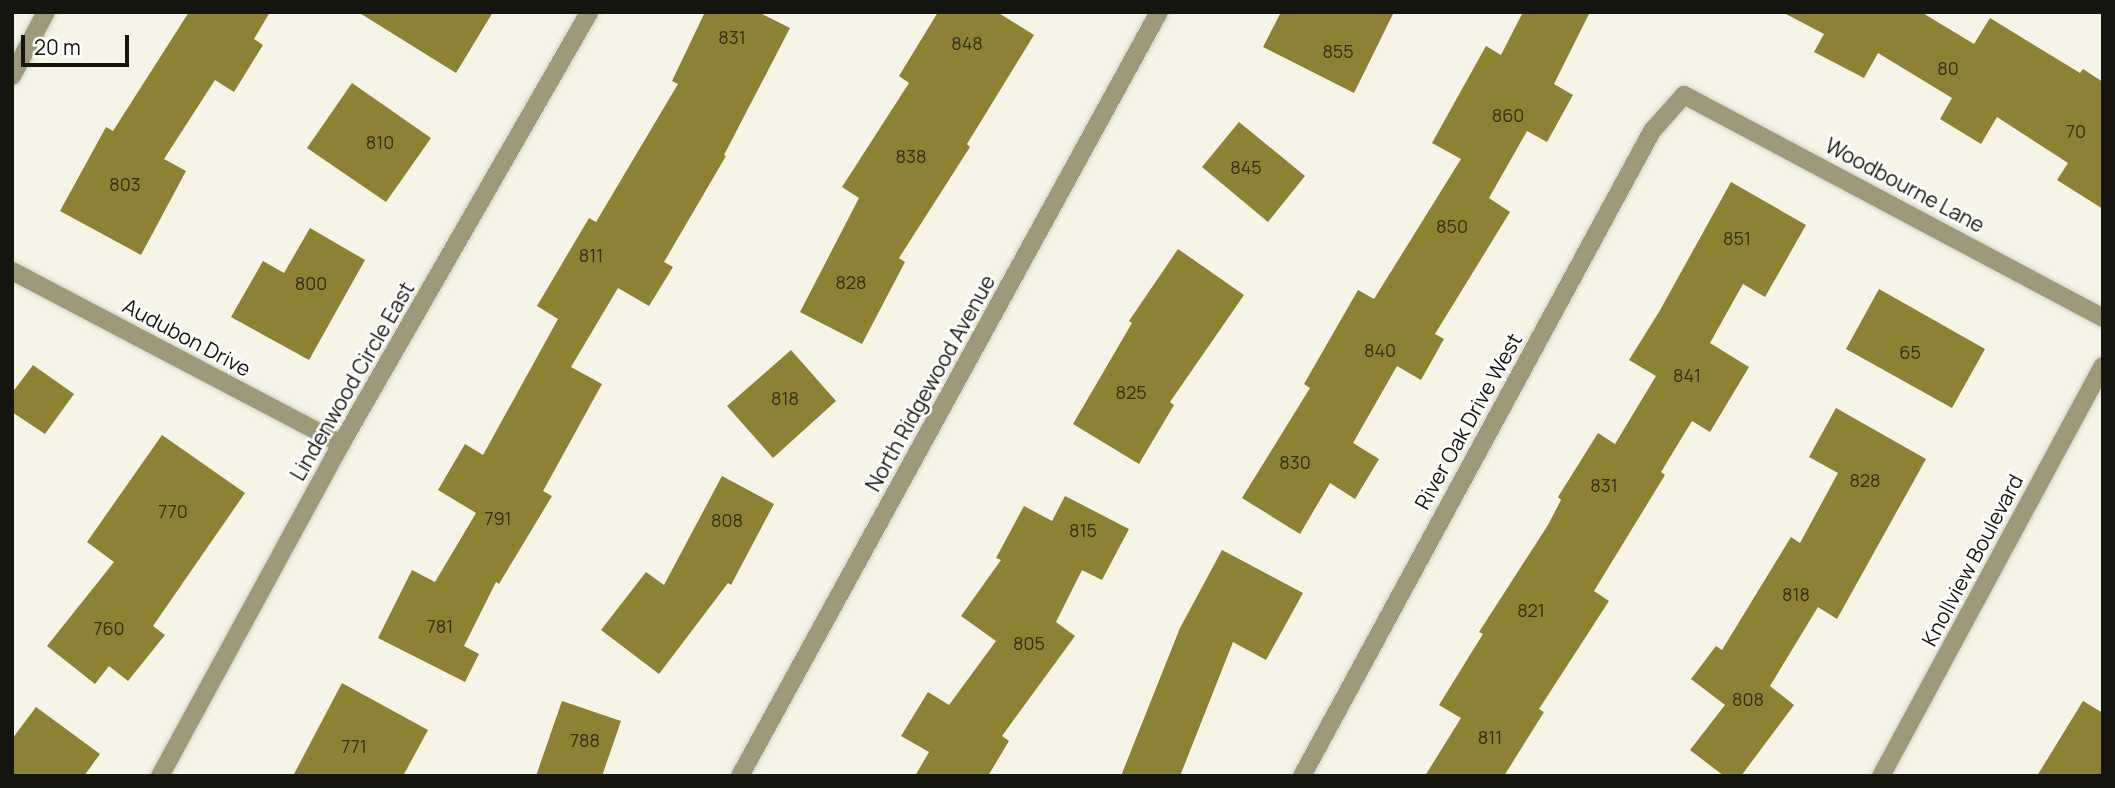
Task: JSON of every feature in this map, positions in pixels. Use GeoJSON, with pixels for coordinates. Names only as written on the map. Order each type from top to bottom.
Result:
{"type":"FeatureCollection","features":[{"type":"Feature","properties":{"kind":"street"},"geometry":{"type":"LineString","coordinates":[[12,76],[46,12]]}},
{"type":"Feature","properties":{"kind":"street","name":"Lindenwood Circle East"},"geometry":{"type":"LineString","coordinates":[[160,776],[341,444],[589,12]]}},
{"type":"Feature","properties":{"kind":"street","name":"North Ridgewood Avenue"},"geometry":{"type":"LineString","coordinates":[[740,776],[1159,12]]}},
{"type":"Feature","properties":{"kind":"street","name":"Woodbourne Lane"},"geometry":{"type":"LineString","coordinates":[[1684,95],[2103,318]]}},
{"type":"Feature","properties":{"kind":"street","name":"River Oak Drive West"},"geometry":{"type":"LineString","coordinates":[[1301,776],[1652,131],[1684,95]]}},
{"type":"Feature","properties":{"kind":"street","name":"Audubon Drive"},"geometry":{"type":"LineString","coordinates":[[12,271],[341,444]]}},
{"type":"Feature","properties":{"kind":"street","name":"Knollview Boulevard"},"geometry":{"type":"LineString","coordinates":[[1881,776],[2103,366]]}},
{"type":"Feature","properties":{"kind":"building"},"geometry":{"type":"Polygon","coordinates":[[[189,12],[270,12],[254,39],[263,45],[234,92],[215,80],[164,159],[186,171],[141,255],[60,211],[106,127],[113,131],[189,12]]]}},
{"type":"Feature","properties":{"kind":"building"},"geometry":{"type":"Polygon","coordinates":[[[358,12],[493,12],[456,73],[358,12]]]}},
{"type":"Feature","properties":{"kind":"building"},"geometry":{"type":"Polygon","coordinates":[[[705,12],[758,12],[790,28],[724,155],[726,156],[664,262],[673,267],[649,306],[618,288],[571,367],[602,384],[543,491],[552,496],[499,584],[496,582],[464,646],[479,654],[465,682],[378,638],[412,570],[435,582],[476,513],[438,490],[465,444],[483,455],[558,319],[537,306],[589,218],[596,222],[678,84],[672,81],[705,12]]]}},
{"type":"Feature","properties":{"kind":"building"},"geometry":{"type":"Polygon","coordinates":[[[938,12],[997,12],[1034,35],[967,144],[970,147],[899,258],[905,262],[862,344],[800,312],[859,198],[842,187],[909,83],[899,76],[938,12]]]}},
{"type":"Feature","properties":{"kind":"building"},"geometry":{"type":"Polygon","coordinates":[[[1281,12],[1394,12],[1354,93],[1263,47],[1281,12]]]}},
{"type":"Feature","properties":{"kind":"building"},"geometry":{"type":"Polygon","coordinates":[[[1523,12],[1590,12],[1554,84],[1573,95],[1547,142],[1527,131],[1489,198],[1510,212],[1435,334],[1444,339],[1421,380],[1397,366],[1353,443],[1379,459],[1355,499],[1330,483],[1300,534],[1242,498],[1310,388],[1304,384],[1358,290],[1374,299],[1461,159],[1432,143],[1486,46],[1501,55],[1523,12]]]}},
{"type":"Feature","properties":{"kind":"building"},"geometry":{"type":"Polygon","coordinates":[[[1782,12],[1921,12],[1974,44],[1990,18],[2080,73],[2083,69],[2103,82],[2103,209],[2057,180],[2068,163],[1997,117],[1981,144],[1940,119],[1952,98],[1878,53],[1864,78],[1814,52],[1824,34],[1782,12]]]}},
{"type":"Feature","properties":{"kind":"building"},"geometry":{"type":"Polygon","coordinates":[[[352,83],[431,138],[386,202],[307,148],[352,83]]]}},
{"type":"Feature","properties":{"kind":"building"},"geometry":{"type":"Polygon","coordinates":[[[1239,122],[1305,176],[1268,222],[1202,167],[1239,122]]]}},
{"type":"Feature","properties":{"kind":"building"},"geometry":{"type":"Polygon","coordinates":[[[1731,182],[1806,225],[1765,297],[1743,284],[1710,343],[1749,367],[1710,432],[1692,421],[1661,472],[1665,475],[1594,591],[1609,601],[1539,709],[1544,712],[1504,776],[1425,776],[1461,718],[1439,705],[1483,634],[1479,632],[1548,525],[1561,500],[1558,497],[1598,433],[1615,444],[1656,376],[1629,360],[1659,312],[1731,182]]]}},
{"type":"Feature","properties":{"kind":"building"},"geometry":{"type":"Polygon","coordinates":[[[310,228],[365,260],[309,360],[231,317],[263,261],[284,273],[310,228]]]}},
{"type":"Feature","properties":{"kind":"building"},"geometry":{"type":"Polygon","coordinates":[[[1178,249],[1244,295],[1170,402],[1174,405],[1139,464],[1073,424],[1132,323],[1129,321],[1178,249]]]}},
{"type":"Feature","properties":{"kind":"building"},"geometry":{"type":"Polygon","coordinates":[[[1879,289],[1985,349],[1952,408],[1846,349],[1879,289]]]}},
{"type":"Feature","properties":{"kind":"building"},"geometry":{"type":"Polygon","coordinates":[[[791,350],[836,401],[773,458],[727,406],[791,350]]]}},
{"type":"Feature","properties":{"kind":"building"},"geometry":{"type":"Polygon","coordinates":[[[33,365],[74,394],[45,434],[12,412],[12,393],[33,365]]]}},
{"type":"Feature","properties":{"kind":"building"},"geometry":{"type":"Polygon","coordinates":[[[1836,408],[1926,459],[1837,619],[1818,607],[1770,686],[1794,705],[1741,776],[1724,776],[1690,750],[1725,705],[1691,679],[1716,646],[1722,650],[1791,537],[1800,543],[1838,473],[1809,457],[1836,408]]]}},
{"type":"Feature","properties":{"kind":"building"},"geometry":{"type":"Polygon","coordinates":[[[162,435],[245,493],[153,626],[165,635],[128,681],[109,666],[95,684],[47,646],[114,562],[87,542],[162,435]]]}},
{"type":"Feature","properties":{"kind":"building"},"geometry":{"type":"Polygon","coordinates":[[[722,476],[774,504],[731,585],[728,583],[659,674],[601,630],[646,572],[664,585],[722,476]]]}},
{"type":"Feature","properties":{"kind":"building"},"geometry":{"type":"Polygon","coordinates":[[[1065,496],[1129,529],[1102,580],[1082,570],[1056,622],[1075,636],[1002,736],[1009,741],[988,776],[915,776],[929,752],[901,736],[928,692],[949,705],[996,641],[961,616],[1001,560],[996,558],[1024,506],[1052,521],[1065,496]]]}},
{"type":"Feature","properties":{"kind":"building"},"geometry":{"type":"Polygon","coordinates":[[[1222,550],[1303,593],[1266,660],[1233,642],[1180,776],[1121,776],[1180,628],[1222,550]]]}},
{"type":"Feature","properties":{"kind":"building"},"geometry":{"type":"Polygon","coordinates":[[[342,683],[428,730],[403,776],[293,776],[342,683]]]}},
{"type":"Feature","properties":{"kind":"building"},"geometry":{"type":"Polygon","coordinates":[[[562,701],[621,721],[602,776],[536,776],[562,701]]]}},
{"type":"Feature","properties":{"kind":"building"},"geometry":{"type":"Polygon","coordinates":[[[2083,701],[2103,713],[2103,776],[2037,776],[2083,701]]]}},
{"type":"Feature","properties":{"kind":"building"},"geometry":{"type":"Polygon","coordinates":[[[36,707],[100,754],[84,776],[12,776],[12,739],[36,707]]]}}]}
